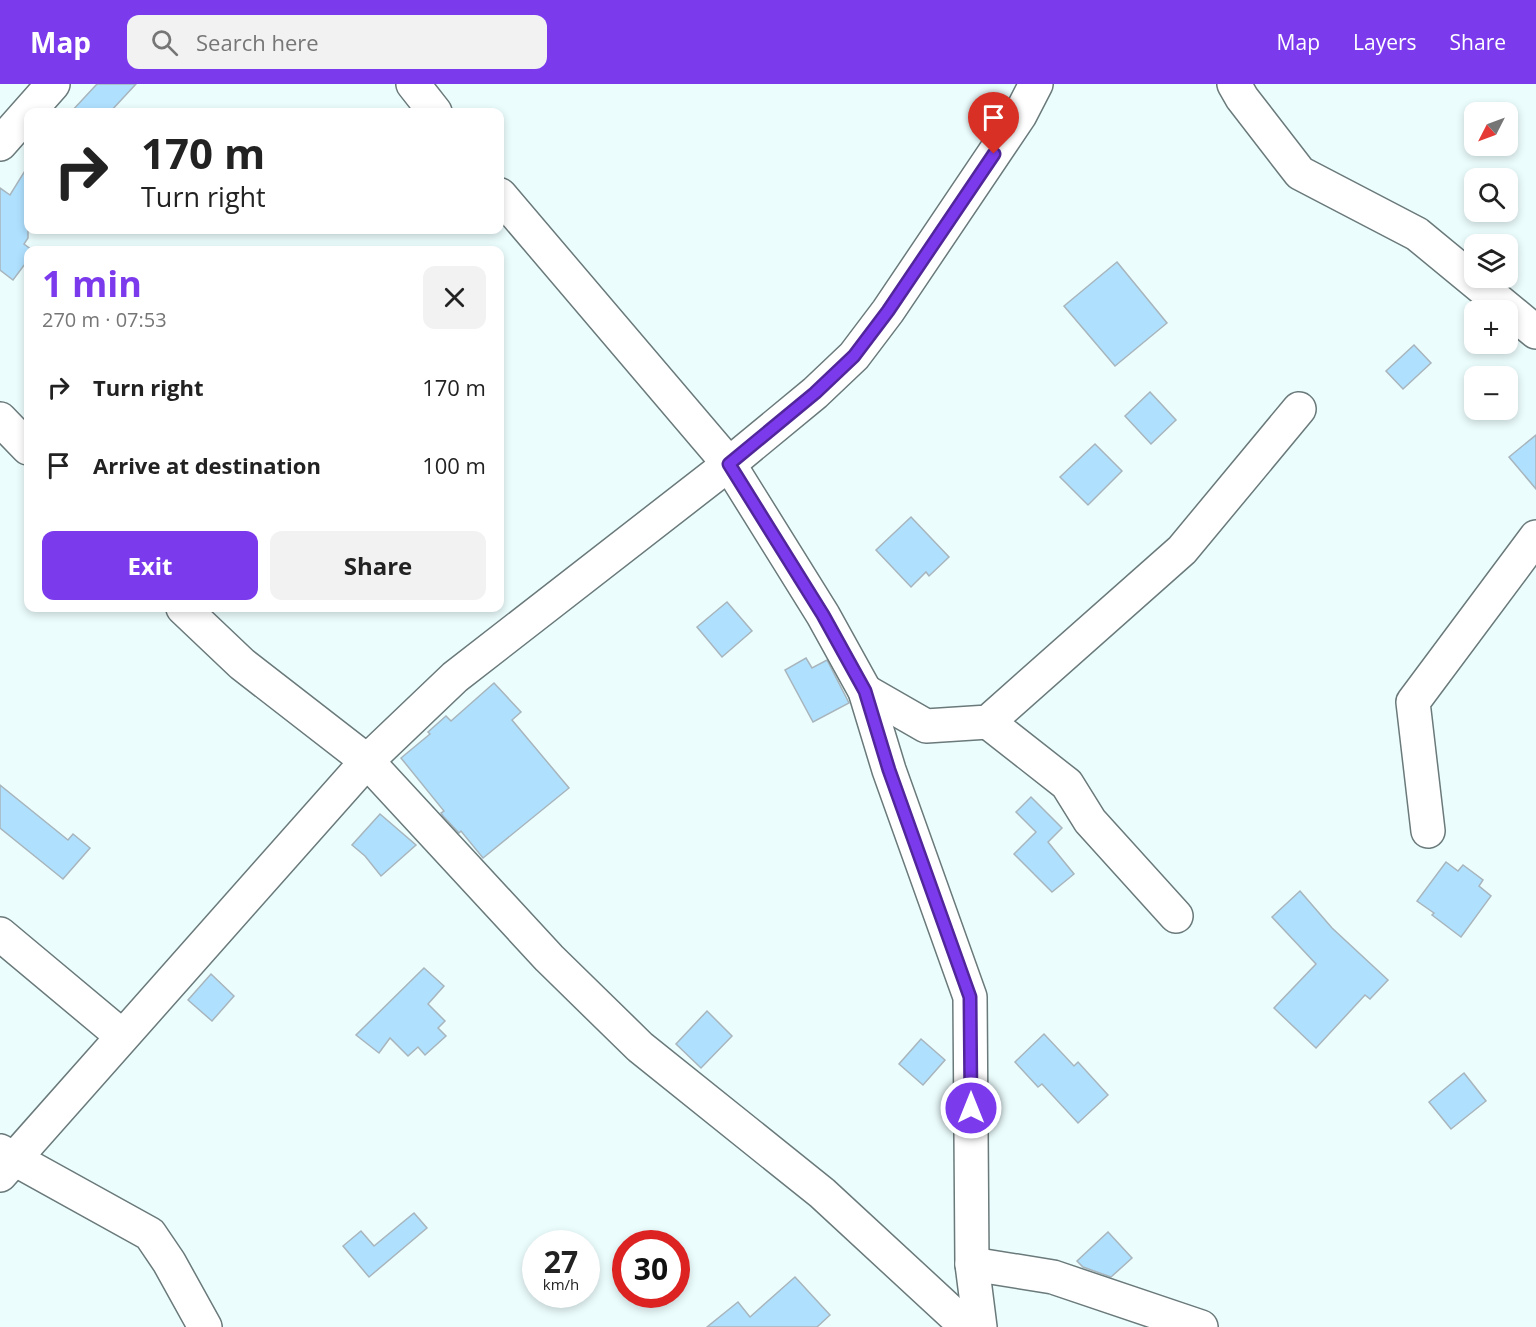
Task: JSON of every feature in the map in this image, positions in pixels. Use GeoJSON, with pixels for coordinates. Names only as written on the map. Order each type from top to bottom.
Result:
{"type":"FeatureCollection","features":[{"type":"Feature","properties":{"kind":"street"},"geometry":{"type":"LineString","coordinates":[[32,108],[53,84]]}},
{"type":"Feature","properties":{"kind":"street"},"geometry":{"type":"LineString","coordinates":[[413,84],[432,108]]}},
{"type":"Feature","properties":{"kind":"street"},"geometry":{"type":"LineString","coordinates":[[205,1327],[169,1262],[150,1234],[4,1161],[122,1036],[367,761],[454,677],[729,464],[815,393],[854,356],[888,311],[1020,115],[1036,84]]}},
{"type":"Feature","properties":{"kind":"street"},"geometry":{"type":"LineString","coordinates":[[1234,84],[1242,98],[1300,173],[1417,234],[1536,332]]}},
{"type":"Feature","properties":{"kind":"street"},"geometry":{"type":"LineString","coordinates":[[0,144],[24,117]]}},
{"type":"Feature","properties":{"kind":"street"},"geometry":{"type":"LineString","coordinates":[[504,200],[729,464],[823,615],[865,691],[889,770],[970,997],[972,1264],[980,1327]]}},
{"type":"Feature","properties":{"kind":"street"},"geometry":{"type":"LineString","coordinates":[[865,691],[926,726],[988,722],[1182,550],[1299,409]]}},
{"type":"Feature","properties":{"kind":"street"},"geometry":{"type":"LineString","coordinates":[[0,419],[24,444]]}},
{"type":"Feature","properties":{"kind":"street"},"geometry":{"type":"LineString","coordinates":[[1428,831],[1413,702],[1536,537]]}},
{"type":"Feature","properties":{"kind":"street"},"geometry":{"type":"LineString","coordinates":[[187,612],[242,664],[367,761],[549,958],[640,1047],[822,1193],[967,1327]]}},
{"type":"Feature","properties":{"kind":"street"},"geometry":{"type":"LineString","coordinates":[[988,722],[1067,784],[1090,821],[1176,916]]}},
{"type":"Feature","properties":{"kind":"street"},"geometry":{"type":"LineString","coordinates":[[0,934],[122,1036]]}},
{"type":"Feature","properties":{"kind":"street"},"geometry":{"type":"LineString","coordinates":[[972,1264],[1053,1277],[1201,1327]]}},
{"type":"Feature","properties":{"kind":"building"},"geometry":{"type":"Polygon","coordinates":[[[97,84],[136,84],[114,108],[75,108],[97,84]]]}},
{"type":"Feature","properties":{"kind":"building"},"geometry":{"type":"Polygon","coordinates":[[[24,172],[24,234],[28,234],[28,238],[24,244],[27,246],[24,246],[24,265],[13,280],[0,270],[0,188],[10,195],[24,172]]]}},
{"type":"Feature","properties":{"kind":"building"},"geometry":{"type":"Polygon","coordinates":[[[1117,262],[1167,323],[1115,366],[1064,306],[1117,262]]]}},
{"type":"Feature","properties":{"kind":"building"},"geometry":{"type":"Polygon","coordinates":[[[1414,345],[1431,363],[1403,389],[1386,371],[1414,345]]]}},
{"type":"Feature","properties":{"kind":"building"},"geometry":{"type":"Polygon","coordinates":[[[1150,392],[1176,420],[1151,444],[1125,416],[1150,392]]]}},
{"type":"Feature","properties":{"kind":"building"},"geometry":{"type":"Polygon","coordinates":[[[1536,435],[1536,489],[1509,457],[1536,435]]]}},
{"type":"Feature","properties":{"kind":"building"},"geometry":{"type":"Polygon","coordinates":[[[1095,444],[1122,471],[1088,505],[1060,477],[1095,444]]]}},
{"type":"Feature","properties":{"kind":"building"},"geometry":{"type":"Polygon","coordinates":[[[911,517],[949,557],[929,576],[926,572],[911,587],[876,550],[911,517]]]}},
{"type":"Feature","properties":{"kind":"building"},"geometry":{"type":"Polygon","coordinates":[[[727,602],[752,631],[722,657],[697,627],[727,602]]]}},
{"type":"Feature","properties":{"kind":"building"},"geometry":{"type":"Polygon","coordinates":[[[806,658],[812,668],[827,660],[849,703],[813,722],[785,670],[806,658]]]}},
{"type":"Feature","properties":{"kind":"building"},"geometry":{"type":"Polygon","coordinates":[[[494,683],[521,712],[512,720],[569,788],[483,858],[461,831],[459,833],[443,816],[441,813],[444,811],[401,758],[430,734],[428,732],[446,716],[451,721],[494,683]]]}},
{"type":"Feature","properties":{"kind":"building"},"geometry":{"type":"Polygon","coordinates":[[[0,785],[68,840],[73,834],[90,848],[63,879],[0,828],[0,785]]]}},
{"type":"Feature","properties":{"kind":"building"},"geometry":{"type":"Polygon","coordinates":[[[1031,797],[1062,828],[1048,842],[1074,874],[1052,892],[1014,854],[1036,832],[1016,812],[1031,797]]]}},
{"type":"Feature","properties":{"kind":"building"},"geometry":{"type":"Polygon","coordinates":[[[380,814],[416,845],[381,876],[365,856],[352,845],[380,814]]]}},
{"type":"Feature","properties":{"kind":"building"},"geometry":{"type":"Polygon","coordinates":[[[1446,862],[1458,871],[1463,865],[1483,880],[1479,886],[1491,896],[1461,937],[1417,901],[1446,862]]]}},
{"type":"Feature","properties":{"kind":"building"},"geometry":{"type":"Polygon","coordinates":[[[1300,891],[1332,928],[1388,980],[1370,999],[1365,995],[1316,1048],[1274,1008],[1316,964],[1272,917],[1300,891]]]}},
{"type":"Feature","properties":{"kind":"building"},"geometry":{"type":"Polygon","coordinates":[[[424,968],[444,986],[428,1004],[445,1021],[438,1028],[446,1036],[425,1055],[418,1047],[408,1056],[390,1038],[379,1053],[356,1035],[424,968]]]}},
{"type":"Feature","properties":{"kind":"building"},"geometry":{"type":"Polygon","coordinates":[[[211,974],[234,996],[212,1021],[188,1000],[211,974]]]}},
{"type":"Feature","properties":{"kind":"building"},"geometry":{"type":"Polygon","coordinates":[[[707,1011],[732,1036],[701,1068],[676,1044],[707,1011]]]}},
{"type":"Feature","properties":{"kind":"building"},"geometry":{"type":"Polygon","coordinates":[[[1044,1034],[1074,1066],[1078,1062],[1108,1095],[1078,1123],[1042,1084],[1038,1087],[1015,1062],[1044,1034]]]}},
{"type":"Feature","properties":{"kind":"building"},"geometry":{"type":"Polygon","coordinates":[[[921,1039],[945,1060],[923,1085],[899,1064],[921,1039]]]}},
{"type":"Feature","properties":{"kind":"building"},"geometry":{"type":"Polygon","coordinates":[[[1464,1073],[1486,1101],[1451,1129],[1429,1102],[1464,1073]]]}},
{"type":"Feature","properties":{"kind":"building"},"geometry":{"type":"Polygon","coordinates":[[[414,1213],[427,1228],[369,1277],[343,1246],[361,1231],[374,1246],[414,1213]]]}},
{"type":"Feature","properties":{"kind":"building"},"geometry":{"type":"Polygon","coordinates":[[[1108,1232],[1132,1258],[1111,1277],[1083,1267],[1077,1261],[1108,1232]]]}},
{"type":"Feature","properties":{"kind":"building"},"geometry":{"type":"Polygon","coordinates":[[[795,1277],[830,1315],[817,1327],[707,1327],[738,1302],[750,1317],[795,1277]]]}},
{"type":"Feature","properties":{"kind":"route"},"geometry":{"type":"LineString","coordinates":[[971,1108],[970,997],[889,770],[865,691],[823,615],[729,464],[815,393],[854,356],[888,311],[994,154]]}}]}
